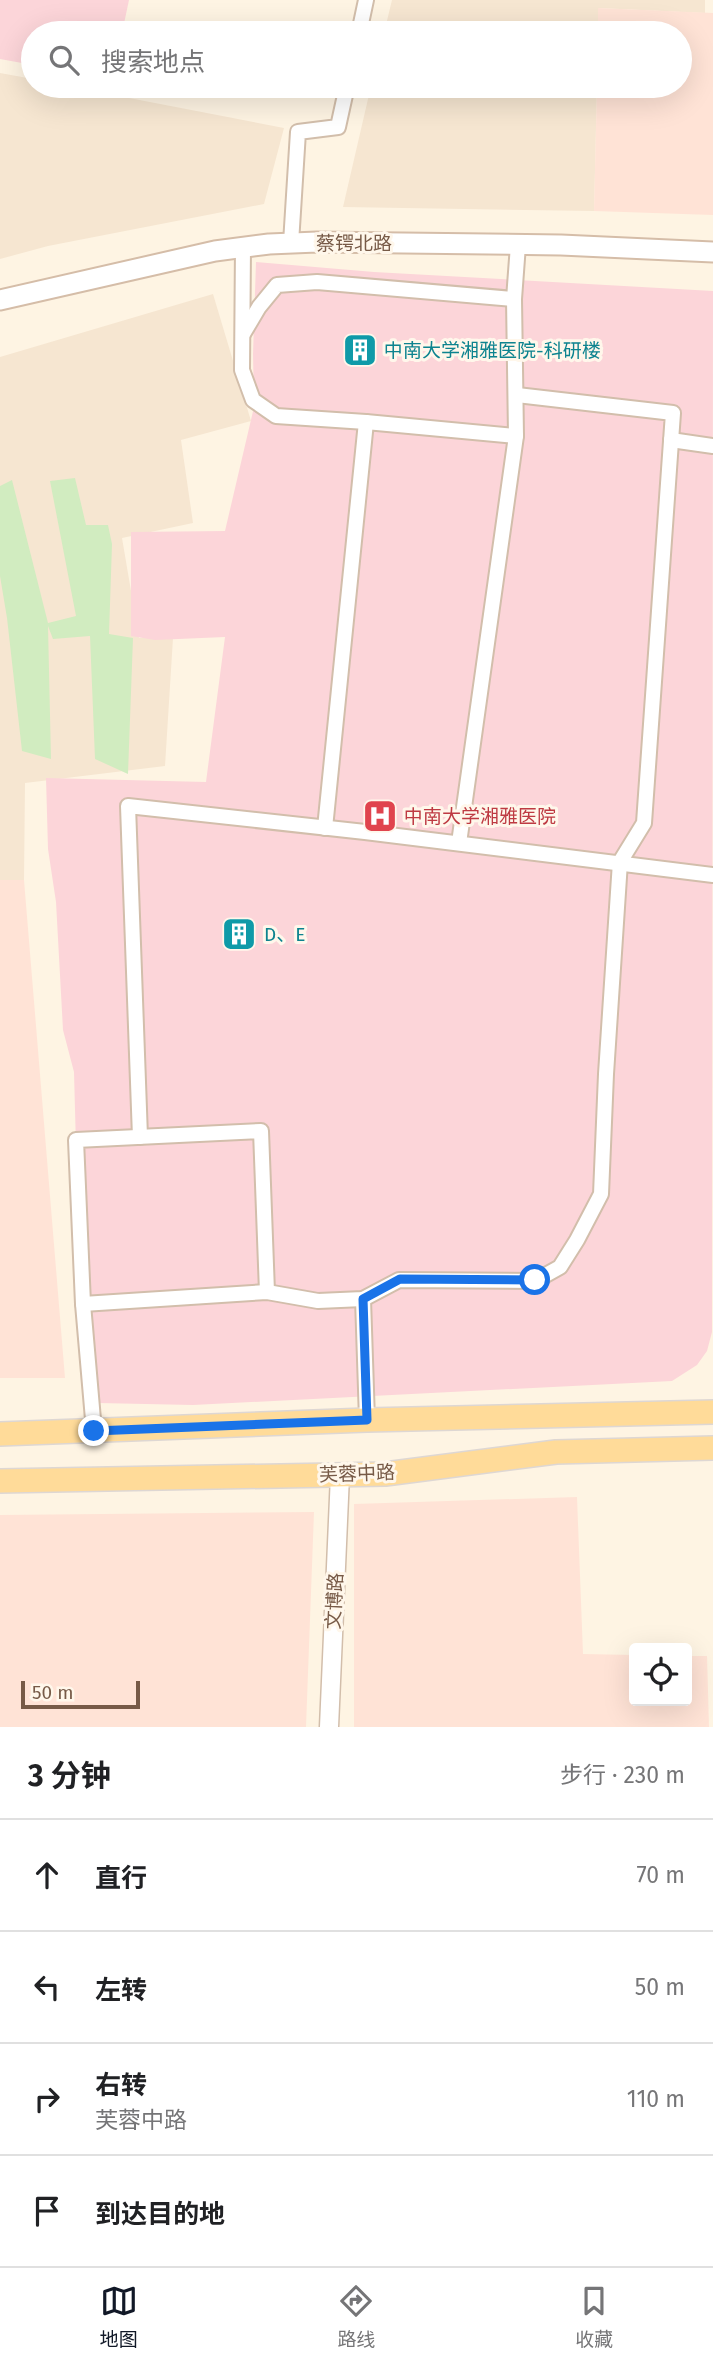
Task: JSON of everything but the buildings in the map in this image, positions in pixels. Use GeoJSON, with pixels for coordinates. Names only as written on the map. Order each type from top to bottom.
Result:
{"type":"FeatureCollection","features":[{"type":"Feature","properties":{"kind":"main road","name":"蔡锷北路"},"geometry":{"type":"LineString","coordinates":[[0,300],[110,273],[243,246],[291,243],[518,245],[713,252]]}},
{"type":"Feature","properties":{"kind":"main road"},"geometry":{"type":"LineString","coordinates":[[0,1434],[367,1420],[713,1412]]}},
{"type":"Feature","properties":{"kind":"main road","name":"芙蓉中路"},"geometry":{"type":"LineString","coordinates":[[0,1481],[385,1474],[556,1452],[713,1448]]}},
{"type":"Feature","properties":{"kind":"street"},"geometry":{"type":"LineString","coordinates":[[362,21],[366,0]]}},
{"type":"Feature","properties":{"kind":"street"},"geometry":{"type":"LineString","coordinates":[[291,243],[298,132],[338,127],[344,98]]}},
{"type":"Feature","properties":{"kind":"street"},"geometry":{"type":"LineString","coordinates":[[459,843],[516,436],[514,299],[518,245]]}},
{"type":"Feature","properties":{"kind":"street"},"geometry":{"type":"LineString","coordinates":[[243,246],[242,370],[253,400],[276,416],[516,436]]}},
{"type":"Feature","properties":{"kind":"street"},"geometry":{"type":"LineString","coordinates":[[242,335],[259,307],[277,285],[317,282],[514,299]]}},
{"type":"Feature","properties":{"kind":"street"},"geometry":{"type":"LineString","coordinates":[[83,1304],[267,1292],[318,1301],[363,1299],[400,1279],[535,1280],[560,1267],[601,1194],[620,862],[644,823],[673,413],[517,395]]}},
{"type":"Feature","properties":{"kind":"street"},"geometry":{"type":"LineString","coordinates":[[325,828],[366,422]]}},
{"type":"Feature","properties":{"kind":"street"},"geometry":{"type":"LineString","coordinates":[[671,440],[713,446]]}},
{"type":"Feature","properties":{"kind":"street"},"geometry":{"type":"LineString","coordinates":[[140,1137],[128,806],[713,875]]}},
{"type":"Feature","properties":{"kind":"street"},"geometry":{"type":"LineString","coordinates":[[94,1431],[83,1304],[76,1140],[261,1131],[267,1292]]}},
{"type":"Feature","properties":{"kind":"street"},"geometry":{"type":"LineString","coordinates":[[363,1299],[367,1420]]}},
{"type":"Feature","properties":{"kind":"street","name":"文博路"},"geometry":{"type":"LineString","coordinates":[[328,1727],[340,1475]]}},
{"type":"Feature","properties":{"kind":"shaded area"},"geometry":{"type":"Polygon","coordinates":[[[0,0],[129,0],[125,21],[21,21],[21,63],[0,59],[0,0]]]}},
{"type":"Feature","properties":{"kind":"shaded area"},"geometry":{"type":"Polygon","coordinates":[[[392,0],[705,0],[705,13],[599,8],[598,21],[387,21],[392,0]]]}},
{"type":"Feature","properties":{"kind":"shaded area"},"geometry":{"type":"Polygon","coordinates":[[[598,8],[713,13],[713,215],[594,211],[597,98],[692,98],[692,21],[598,21],[598,8]]]}},
{"type":"Feature","properties":{"kind":"shaded area"},"geometry":{"type":"Polygon","coordinates":[[[0,73],[21,77],[21,98],[129,98],[284,128],[264,204],[48,246],[0,259],[0,73]]]}},
{"type":"Feature","properties":{"kind":"shaded area"},"geometry":{"type":"Polygon","coordinates":[[[368,98],[597,98],[594,211],[343,207],[368,98]]]}},
{"type":"Feature","properties":{"kind":"shaded area","name":"中南大学湘雅医院"},"geometry":{"type":"Polygon","coordinates":[[[256,262],[374,272],[713,291],[712,1332],[707,1351],[697,1365],[672,1381],[193,1405],[98,1403],[76,1147],[74,1072],[63,1030],[56,902],[48,849],[46,778],[206,782],[225,637],[155,640],[131,636],[131,532],[225,531],[254,407],[256,262]]]}},
{"type":"Feature","properties":{"kind":"shaded area"},"geometry":{"type":"Polygon","coordinates":[[[213,294],[251,421],[181,440],[193,523],[122,538],[139,638],[173,638],[165,766],[25,783],[24,880],[0,880],[0,357],[213,294]]]}},
{"type":"Feature","properties":{"kind":"shaded area"},"geometry":{"type":"Polygon","coordinates":[[[0,880],[24,880],[65,1378],[0,1378],[0,880]]]}},
{"type":"Feature","properties":{"kind":"shaded area"},"geometry":{"type":"Polygon","coordinates":[[[577,1497],[583,1654],[629,1655],[629,1706],[692,1706],[692,1656],[707,1656],[709,1727],[354,1727],[354,1504],[577,1497]]]}},
{"type":"Feature","properties":{"kind":"shaded area"},"geometry":{"type":"Polygon","coordinates":[[[314,1512],[306,1727],[0,1727],[0,1515],[314,1512]]]}},
{"type":"Feature","properties":{"kind":"green space"},"geometry":{"type":"Polygon","coordinates":[[[75,478],[86,525],[108,525],[112,544],[109,634],[133,638],[128,774],[95,759],[90,636],[53,639],[48,626],[51,759],[22,751],[0,576],[0,486],[12,480],[48,623],[76,616],[50,481],[75,478]]]}},
{"type":"Feature","properties":{"kind":"place","name":"中南大学湘雅医院-科研楼"},"geometry":{"type":"Point","coordinates":[360,350]}},
{"type":"Feature","properties":{"kind":"place","name":"中南大学湘雅医院"},"geometry":{"type":"Point","coordinates":[380,816]}},
{"type":"Feature","properties":{"kind":"place","name":"D、E"},"geometry":{"type":"Point","coordinates":[239,934]}},
{"type":"Feature","properties":{"kind":"route"},"geometry":{"type":"LineString","coordinates":[[94,1431],[367,1420],[363,1299],[400,1279],[535,1280]]}}]}
